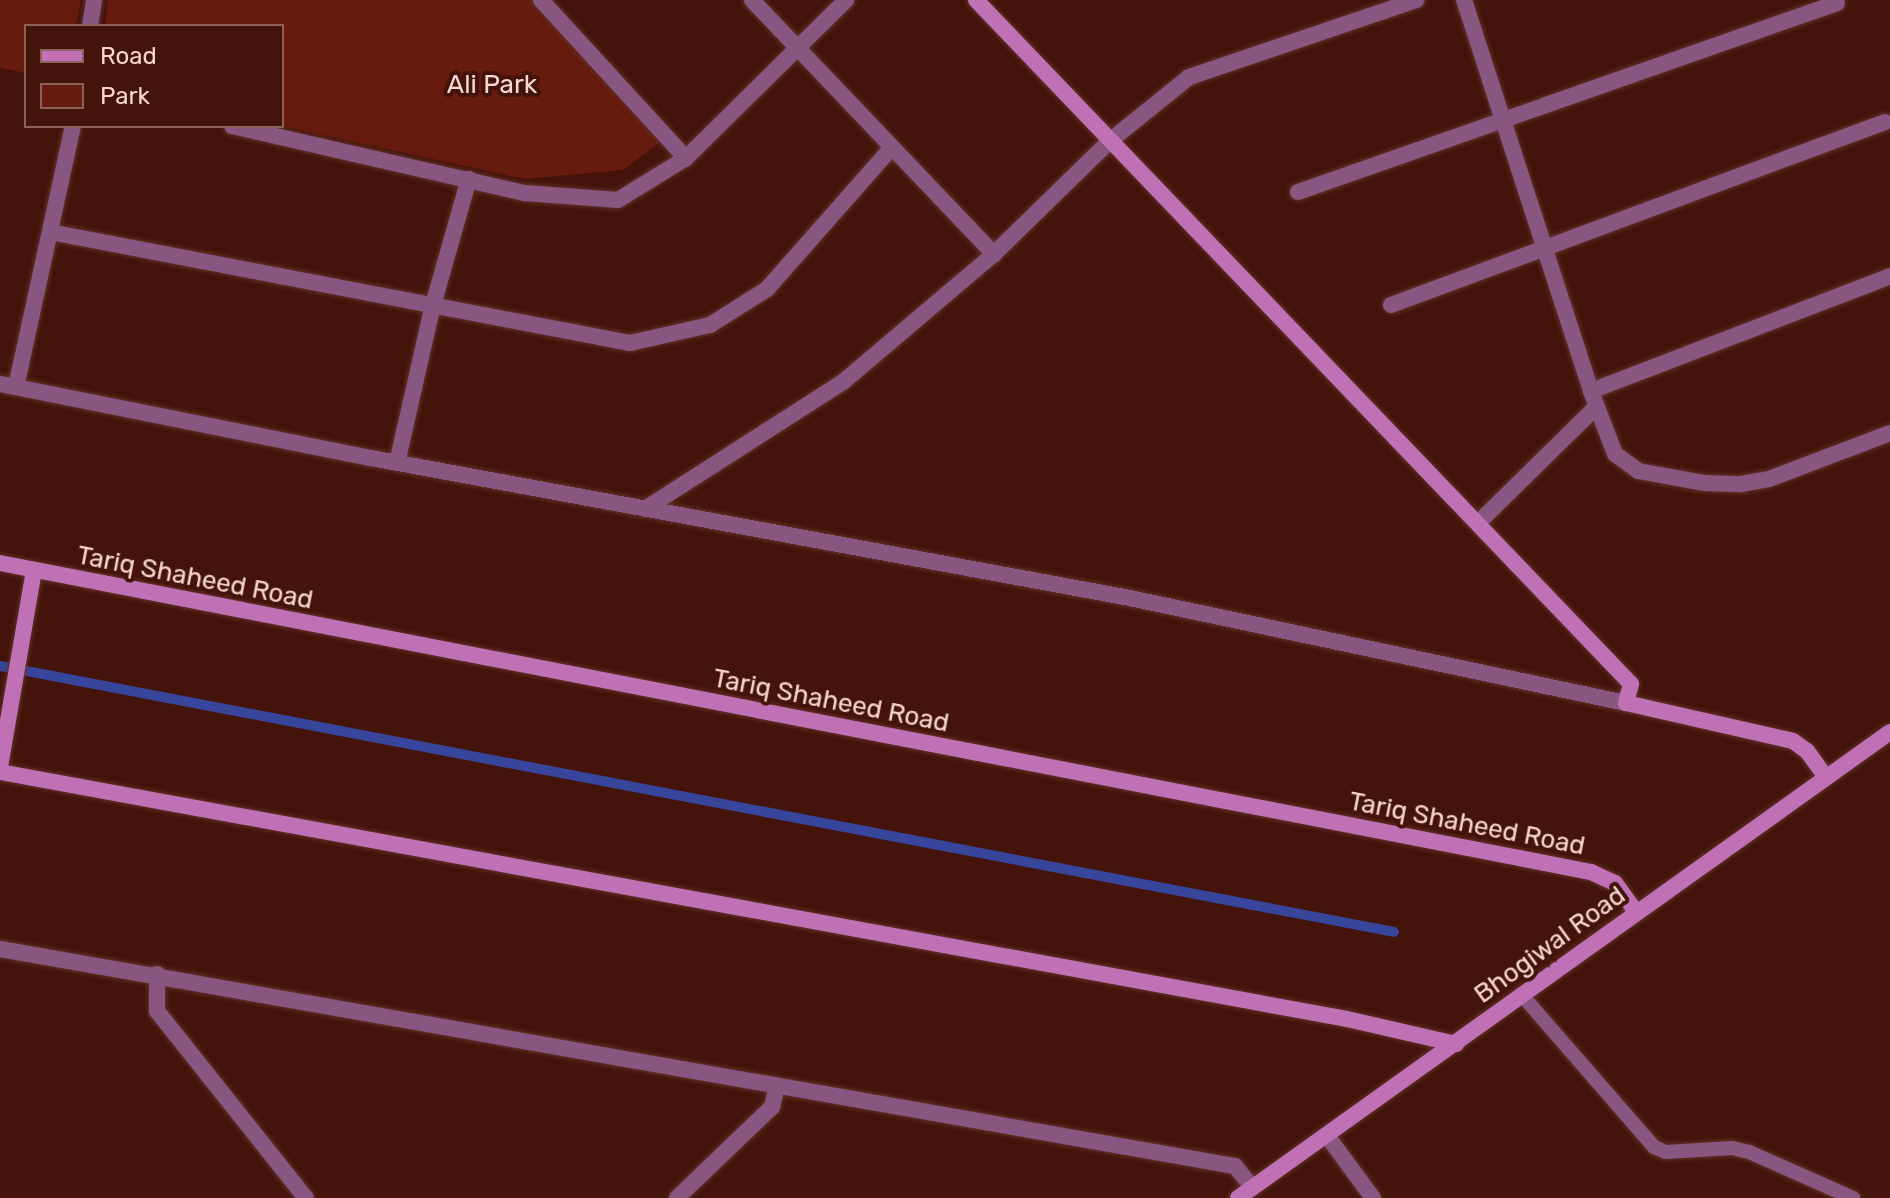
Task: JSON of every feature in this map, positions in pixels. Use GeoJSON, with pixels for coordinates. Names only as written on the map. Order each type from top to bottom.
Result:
{"type":"FeatureCollection","features":[{"type":"Feature","properties":{"kind":"main road"},"geometry":{"type":"LineString","coordinates":[[976,0],[1631,684],[1626,703],[1793,741],[1807,751],[1826,777]]}},
{"type":"Feature","properties":{"kind":"main road","name":"Tariq Shaheed Road"},"geometry":{"type":"LineString","coordinates":[[0,563],[1591,872],[1615,883],[1636,912]]}},
{"type":"Feature","properties":{"kind":"main road"},"geometry":{"type":"LineString","coordinates":[[34,570],[0,770],[1347,1019],[1456,1044]]}},
{"type":"Feature","properties":{"kind":"main road","name":"Bhogiwal Road"},"geometry":{"type":"LineString","coordinates":[[1238,1198],[1328,1137],[1521,994],[1890,732]]}},
{"type":"Feature","properties":{"kind":"street"},"geometry":{"type":"LineString","coordinates":[[90,24],[94,0]]}},
{"type":"Feature","properties":{"kind":"street"},"geometry":{"type":"LineString","coordinates":[[541,0],[686,158]]}},
{"type":"Feature","properties":{"kind":"street"},"geometry":{"type":"LineString","coordinates":[[752,0],[994,254]]}},
{"type":"Feature","properties":{"kind":"street"},"geometry":{"type":"LineString","coordinates":[[241,128],[525,193],[618,200],[686,158],[846,0]]}},
{"type":"Feature","properties":{"kind":"street"},"geometry":{"type":"LineString","coordinates":[[645,509],[843,382],[994,254],[1111,140],[1189,77],[1416,0]]}},
{"type":"Feature","properties":{"kind":"street"},"geometry":{"type":"LineString","coordinates":[[1464,0],[1594,399],[1615,454],[1638,471],[1705,483],[1741,484],[1769,479],[1890,433]]}},
{"type":"Feature","properties":{"kind":"street"},"geometry":{"type":"LineString","coordinates":[[1298,192],[1837,3]]}},
{"type":"Feature","properties":{"kind":"street"},"geometry":{"type":"LineString","coordinates":[[1391,305],[1885,122]]}},
{"type":"Feature","properties":{"kind":"street"},"geometry":{"type":"LineString","coordinates":[[73,128],[50,232],[8,385],[397,463],[1125,597],[1626,703]]}},
{"type":"Feature","properties":{"kind":"street"},"geometry":{"type":"LineString","coordinates":[[50,232],[630,343],[710,325],[767,289],[892,147]]}},
{"type":"Feature","properties":{"kind":"street"},"geometry":{"type":"LineString","coordinates":[[397,463],[433,305],[469,179]]}},
{"type":"Feature","properties":{"kind":"street"},"geometry":{"type":"LineString","coordinates":[[1478,523],[1594,399],[1890,276]]}},
{"type":"Feature","properties":{"kind":"street"},"geometry":{"type":"LineString","coordinates":[[0,949],[157,974],[1235,1166],[1253,1188]]}},
{"type":"Feature","properties":{"kind":"street"},"geometry":{"type":"LineString","coordinates":[[157,974],[157,1011],[306,1198]]}},
{"type":"Feature","properties":{"kind":"street"},"geometry":{"type":"LineString","coordinates":[[677,1198],[772,1107],[777,1086]]}},
{"type":"Feature","properties":{"kind":"street"},"geometry":{"type":"LineString","coordinates":[[1328,1137],[1373,1198]]}},
{"type":"Feature","properties":{"kind":"lane"},"geometry":{"type":"LineString","coordinates":[[1521,994],[1654,1147],[1666,1152],[1732,1148],[1749,1152],[1853,1198]]}},
{"type":"Feature","properties":{"kind":"green space"},"geometry":{"type":"Polygon","coordinates":[[[0,0],[81,0],[76,24],[24,24],[24,73],[0,68],[0,0]]]}},
{"type":"Feature","properties":{"kind":"green space","name":"Ali Park"},"geometry":{"type":"Polygon","coordinates":[[[108,0],[531,0],[662,141],[623,170],[524,179],[284,126],[284,24],[105,24],[108,0]]]}},
{"type":"Feature","properties":{"kind":"waterway"},"geometry":{"type":"LineString","coordinates":[[0,666],[1394,932]]}}]}
